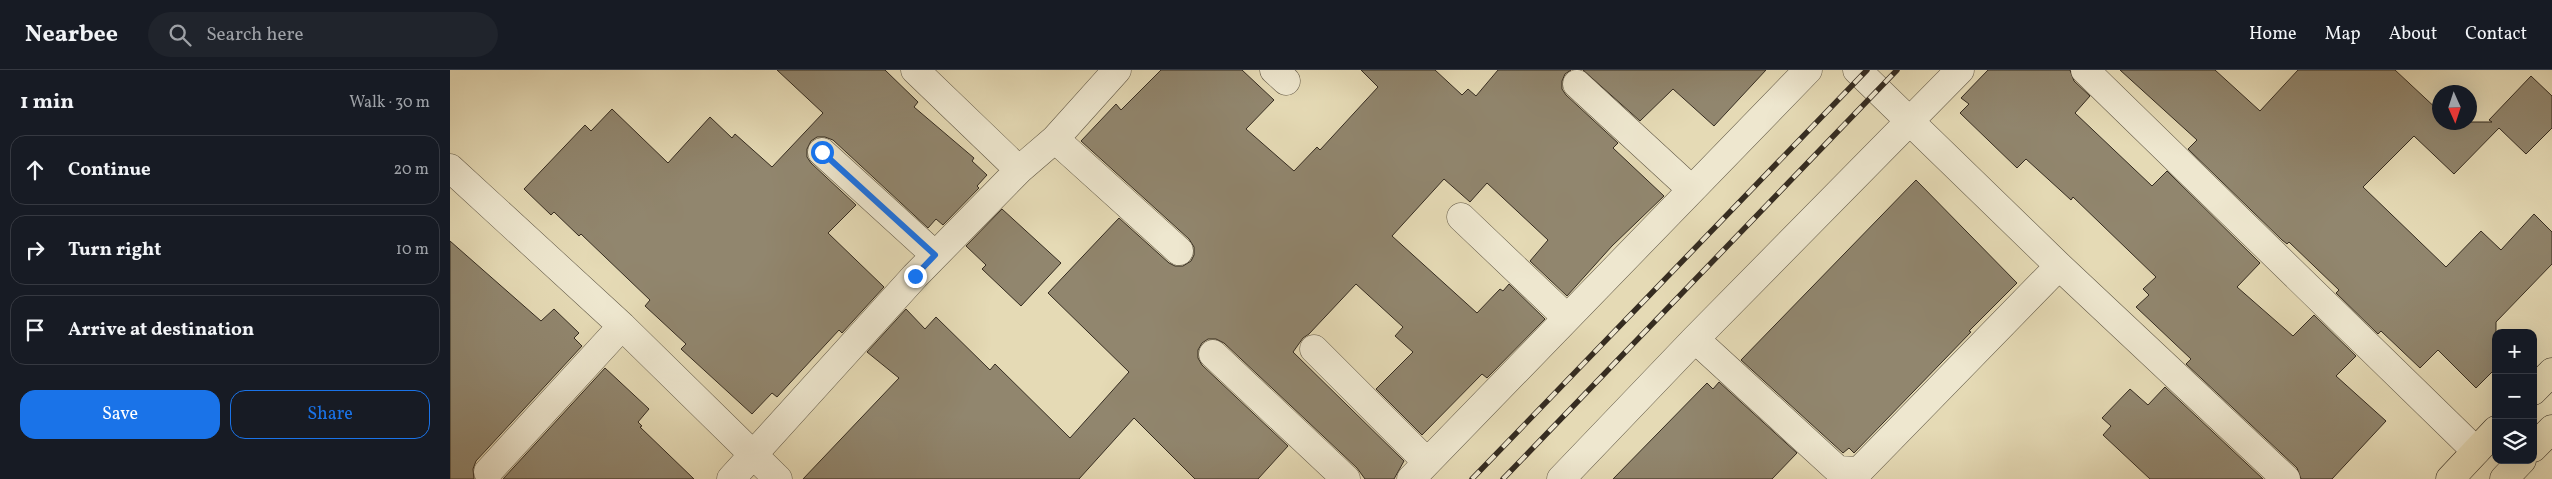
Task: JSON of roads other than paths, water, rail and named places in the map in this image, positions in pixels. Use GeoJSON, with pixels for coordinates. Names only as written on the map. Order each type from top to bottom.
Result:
{"type":"FeatureCollection","features":[{"type":"Feature","properties":{"kind":"highway"},"geometry":{"type":"LineString","coordinates":[[2537,387],[2552,372]]}},
{"type":"Feature","properties":{"kind":"highway"},"geometry":{"type":"LineString","coordinates":[[2537,444],[2552,429]]}},
{"type":"Feature","properties":{"kind":"highway"},"geometry":{"type":"LineString","coordinates":[[2450,479],[2492,434]]}},
{"type":"Feature","properties":{"kind":"highway"},"geometry":{"type":"LineString","coordinates":[[2504,479],[2518,464]]}},
{"type":"Feature","properties":{"kind":"street"},"geometry":{"type":"LineString","coordinates":[[915,70],[1019,170]]}},
{"type":"Feature","properties":{"kind":"street"},"geometry":{"type":"LineString","coordinates":[[1314,349],[1419,470],[1808,70]]}},
{"type":"Feature","properties":{"kind":"street"},"geometry":{"type":"LineString","coordinates":[[1857,70],[2059,266],[2286,479]]}},
{"type":"Feature","properties":{"kind":"street"},"geometry":{"type":"LineString","coordinates":[[1561,479],[1695,339],[1960,70]]}},
{"type":"Feature","properties":{"kind":"street"},"geometry":{"type":"LineString","coordinates":[[2085,70],[2476,451]]}},
{"type":"Feature","properties":{"kind":"street"},"geometry":{"type":"LineString","coordinates":[[731,479],[935,255],[1019,170],[1055,139],[1107,73]]}},
{"type":"Feature","properties":{"kind":"street"},"geometry":{"type":"LineString","coordinates":[[1577,84],[1691,189]]}},
{"type":"Feature","properties":{"kind":"street"},"geometry":{"type":"LineString","coordinates":[[1055,139],[1179,251]]}},
{"type":"Feature","properties":{"kind":"street"},"geometry":{"type":"LineString","coordinates":[[822,152],[935,255]]}},
{"type":"Feature","properties":{"kind":"street"},"geometry":{"type":"LineString","coordinates":[[450,168],[622,326],[778,479]]}},
{"type":"Feature","properties":{"kind":"street"},"geometry":{"type":"LineString","coordinates":[[1461,216],[1567,318]]}},
{"type":"Feature","properties":{"kind":"street"},"geometry":{"type":"LineString","coordinates":[[1695,339],[1838,470],[1859,471],[2059,266]]}},
{"type":"Feature","properties":{"kind":"street"},"geometry":{"type":"LineString","coordinates":[[488,472],[622,326]]}},
{"type":"Feature","properties":{"kind":"street"},"geometry":{"type":"LineString","coordinates":[[1213,354],[1346,479]]}},
{"type":"Feature","properties":{"kind":"railway"},"geometry":{"type":"LineString","coordinates":[[1472,479],[1867,70]]}},
{"type":"Feature","properties":{"kind":"railway"},"geometry":{"type":"LineString","coordinates":[[1503,479],[1897,70]]}}]}
